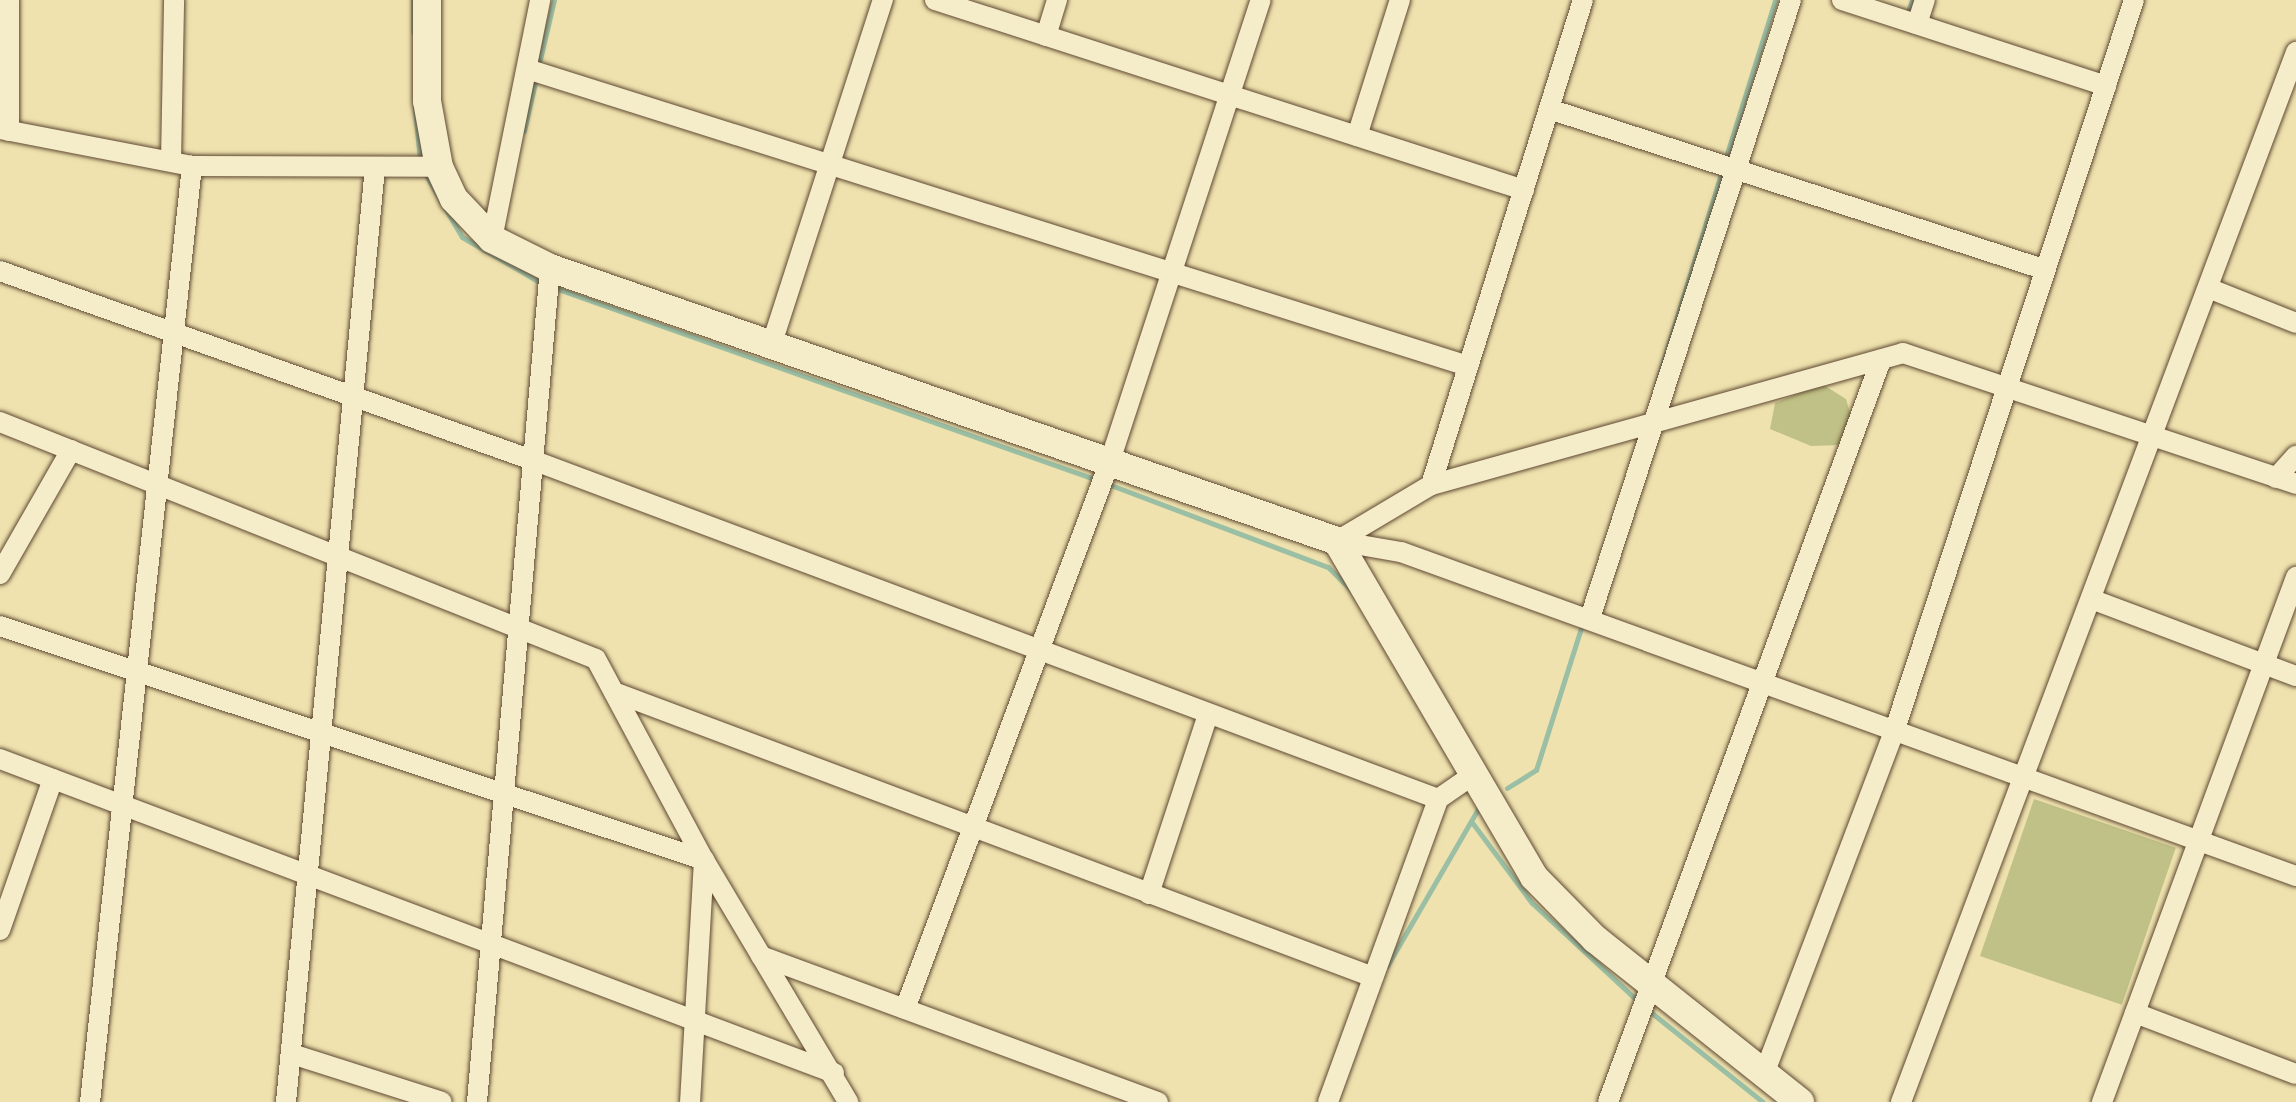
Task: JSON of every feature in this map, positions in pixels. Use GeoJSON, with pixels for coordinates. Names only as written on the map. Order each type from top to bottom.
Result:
{"type":"FeatureCollection","features":[{"type":"Feature","properties":{"kind":"street"},"geometry":{"type":"LineString","coordinates":[[9,0],[5,130],[192,166],[439,167]]}},
{"type":"Feature","properties":{"kind":"street"},"geometry":{"type":"LineString","coordinates":[[171,161],[174,0]]}},
{"type":"Feature","properties":{"kind":"street"},"geometry":{"type":"LineString","coordinates":[[427,0],[427,101],[439,167],[454,200],[492,239],[550,268],[1337,541],[1400,552],[1590,618],[1896,726],[2296,876]]}},
{"type":"Feature","properties":{"kind":"street"},"geometry":{"type":"LineString","coordinates":[[492,239],[540,0]]}},
{"type":"Feature","properties":{"kind":"street"},"geometry":{"type":"LineString","coordinates":[[772,343],[884,0]]}},
{"type":"Feature","properties":{"kind":"street"},"geometry":{"type":"LineString","coordinates":[[935,0],[1524,190]]}},
{"type":"Feature","properties":{"kind":"street"},"geometry":{"type":"LineString","coordinates":[[1046,36],[1057,0]]}},
{"type":"Feature","properties":{"kind":"street"},"geometry":{"type":"LineString","coordinates":[[905,1009],[1110,461],[1261,0]]}},
{"type":"Feature","properties":{"kind":"street"},"geometry":{"type":"LineString","coordinates":[[1357,136],[1400,0]]}},
{"type":"Feature","properties":{"kind":"street"},"geometry":{"type":"LineString","coordinates":[[1430,485],[1584,0]]}},
{"type":"Feature","properties":{"kind":"street"},"geometry":{"type":"LineString","coordinates":[[1590,618],[1658,422],[1791,0]]}},
{"type":"Feature","properties":{"kind":"street"},"geometry":{"type":"LineString","coordinates":[[1842,0],[2106,86]]}},
{"type":"Feature","properties":{"kind":"street"},"geometry":{"type":"LineString","coordinates":[[1917,24],[1925,0]]}},
{"type":"Feature","properties":{"kind":"street"},"geometry":{"type":"LineString","coordinates":[[1764,1074],[1896,726],[2134,0]]}},
{"type":"Feature","properties":{"kind":"street"},"geometry":{"type":"LineString","coordinates":[[1901,1102],[2296,52]]}},
{"type":"Feature","properties":{"kind":"street"},"geometry":{"type":"LineString","coordinates":[[527,69],[1468,366]]}},
{"type":"Feature","properties":{"kind":"street"},"geometry":{"type":"LineString","coordinates":[[1549,109],[2046,270]]}},
{"type":"Feature","properties":{"kind":"street"},"geometry":{"type":"LineString","coordinates":[[90,1102],[192,166]]}},
{"type":"Feature","properties":{"kind":"street"},"geometry":{"type":"LineString","coordinates":[[286,1102],[309,876],[316,731],[375,167]]}},
{"type":"Feature","properties":{"kind":"street"},"geometry":{"type":"LineString","coordinates":[[477,1102],[494,945],[502,793],[550,268]]}},
{"type":"Feature","properties":{"kind":"street"},"geometry":{"type":"LineString","coordinates":[[0,271],[535,461],[1438,799]]}},
{"type":"Feature","properties":{"kind":"street"},"geometry":{"type":"LineString","coordinates":[[2208,288],[2296,322]]}},
{"type":"Feature","properties":{"kind":"street"},"geometry":{"type":"LineString","coordinates":[[1337,541],[1430,485],[1902,353],[2151,440],[2286,481],[2296,456]]}},
{"type":"Feature","properties":{"kind":"street"},"geometry":{"type":"LineString","coordinates":[[1608,1102],[1881,360]]}},
{"type":"Feature","properties":{"kind":"street"},"geometry":{"type":"LineString","coordinates":[[0,422],[596,659],[704,860],[848,1102]]}},
{"type":"Feature","properties":{"kind":"street"},"geometry":{"type":"LineString","coordinates":[[0,574],[71,450]]}},
{"type":"Feature","properties":{"kind":"street"},"geometry":{"type":"LineString","coordinates":[[1337,541],[1534,876],[1650,984],[1793,1100]]}},
{"type":"Feature","properties":{"kind":"street"},"geometry":{"type":"LineString","coordinates":[[2102,1102],[2296,577]]}},
{"type":"Feature","properties":{"kind":"street"},"geometry":{"type":"LineString","coordinates":[[2091,599],[2296,676]]}},
{"type":"Feature","properties":{"kind":"street"},"geometry":{"type":"LineString","coordinates":[[0,626],[704,860]]}},
{"type":"Feature","properties":{"kind":"street"},"geometry":{"type":"LineString","coordinates":[[614,692],[1373,977]]}},
{"type":"Feature","properties":{"kind":"street"},"geometry":{"type":"LineString","coordinates":[[1149,894],[1208,716]]}},
{"type":"Feature","properties":{"kind":"street"},"geometry":{"type":"LineString","coordinates":[[0,759],[697,1019],[834,1074]]}},
{"type":"Feature","properties":{"kind":"street"},"geometry":{"type":"LineString","coordinates":[[1328,1102],[1438,799],[1472,775]]}},
{"type":"Feature","properties":{"kind":"street"},"geometry":{"type":"LineString","coordinates":[[0,930],[53,779]]}},
{"type":"Feature","properties":{"kind":"street"},"geometry":{"type":"LineString","coordinates":[[690,1102],[704,860]]}},
{"type":"Feature","properties":{"kind":"street"},"geometry":{"type":"LineString","coordinates":[[761,956],[1135,1098],[1158,1102]]}},
{"type":"Feature","properties":{"kind":"street"},"geometry":{"type":"LineString","coordinates":[[2135,1013],[2296,1074]]}},
{"type":"Feature","properties":{"kind":"street"},"geometry":{"type":"LineString","coordinates":[[292,1054],[442,1102]]}},
{"type":"Feature","properties":{"kind":"green space"},"geometry":{"type":"Polygon","coordinates":[[[1822,384],[1846,399],[1852,420],[1840,445],[1811,446],[1770,429],[1775,403],[1822,384]]]}},
{"type":"Feature","properties":{"kind":"green space"},"geometry":{"type":"Polygon","coordinates":[[[2034,799],[2176,848],[2122,1005],[1980,956],[2034,799]]]}},
{"type":"Feature","properties":{"kind":"waterway"},"geometry":{"type":"LineString","coordinates":[[413,0],[413,32]]}},
{"type":"Feature","properties":{"kind":"waterway"},"geometry":{"type":"LineString","coordinates":[[538,68],[554,0]]}},
{"type":"Feature","properties":{"kind":"waterway"},"geometry":{"type":"LineString","coordinates":[[1725,160],[1775,0]]}},
{"type":"Feature","properties":{"kind":"waterway"},"geometry":{"type":"LineString","coordinates":[[1907,14],[1912,0]]}},
{"type":"Feature","properties":{"kind":"waterway"},"geometry":{"type":"LineString","coordinates":[[524,131],[536,78]]}},
{"type":"Feature","properties":{"kind":"waterway"},"geometry":{"type":"LineString","coordinates":[[415,108],[420,161]]}},
{"type":"Feature","properties":{"kind":"waterway"},"geometry":{"type":"LineString","coordinates":[[1656,385],[1722,171]]}},
{"type":"Feature","properties":{"kind":"waterway"},"geometry":{"type":"LineString","coordinates":[[424,172],[462,237],[541,283]]}},
{"type":"Feature","properties":{"kind":"waterway"},"geometry":{"type":"LineString","coordinates":[[552,287],[1097,480]]}},
{"type":"Feature","properties":{"kind":"waterway"},"geometry":{"type":"LineString","coordinates":[[1108,484],[1328,567],[1352,591]]}},
{"type":"Feature","properties":{"kind":"waterway"},"geometry":{"type":"LineString","coordinates":[[1507,788],[1536,770],[1582,625]]}},
{"type":"Feature","properties":{"kind":"waterway"},"geometry":{"type":"LineString","coordinates":[[1387,966],[1479,807]]}},
{"type":"Feature","properties":{"kind":"waterway"},"geometry":{"type":"LineString","coordinates":[[1471,821],[1532,903],[1640,1003]]}},
{"type":"Feature","properties":{"kind":"waterway"},"geometry":{"type":"LineString","coordinates":[[1648,1010],[1763,1102]]}}]}
